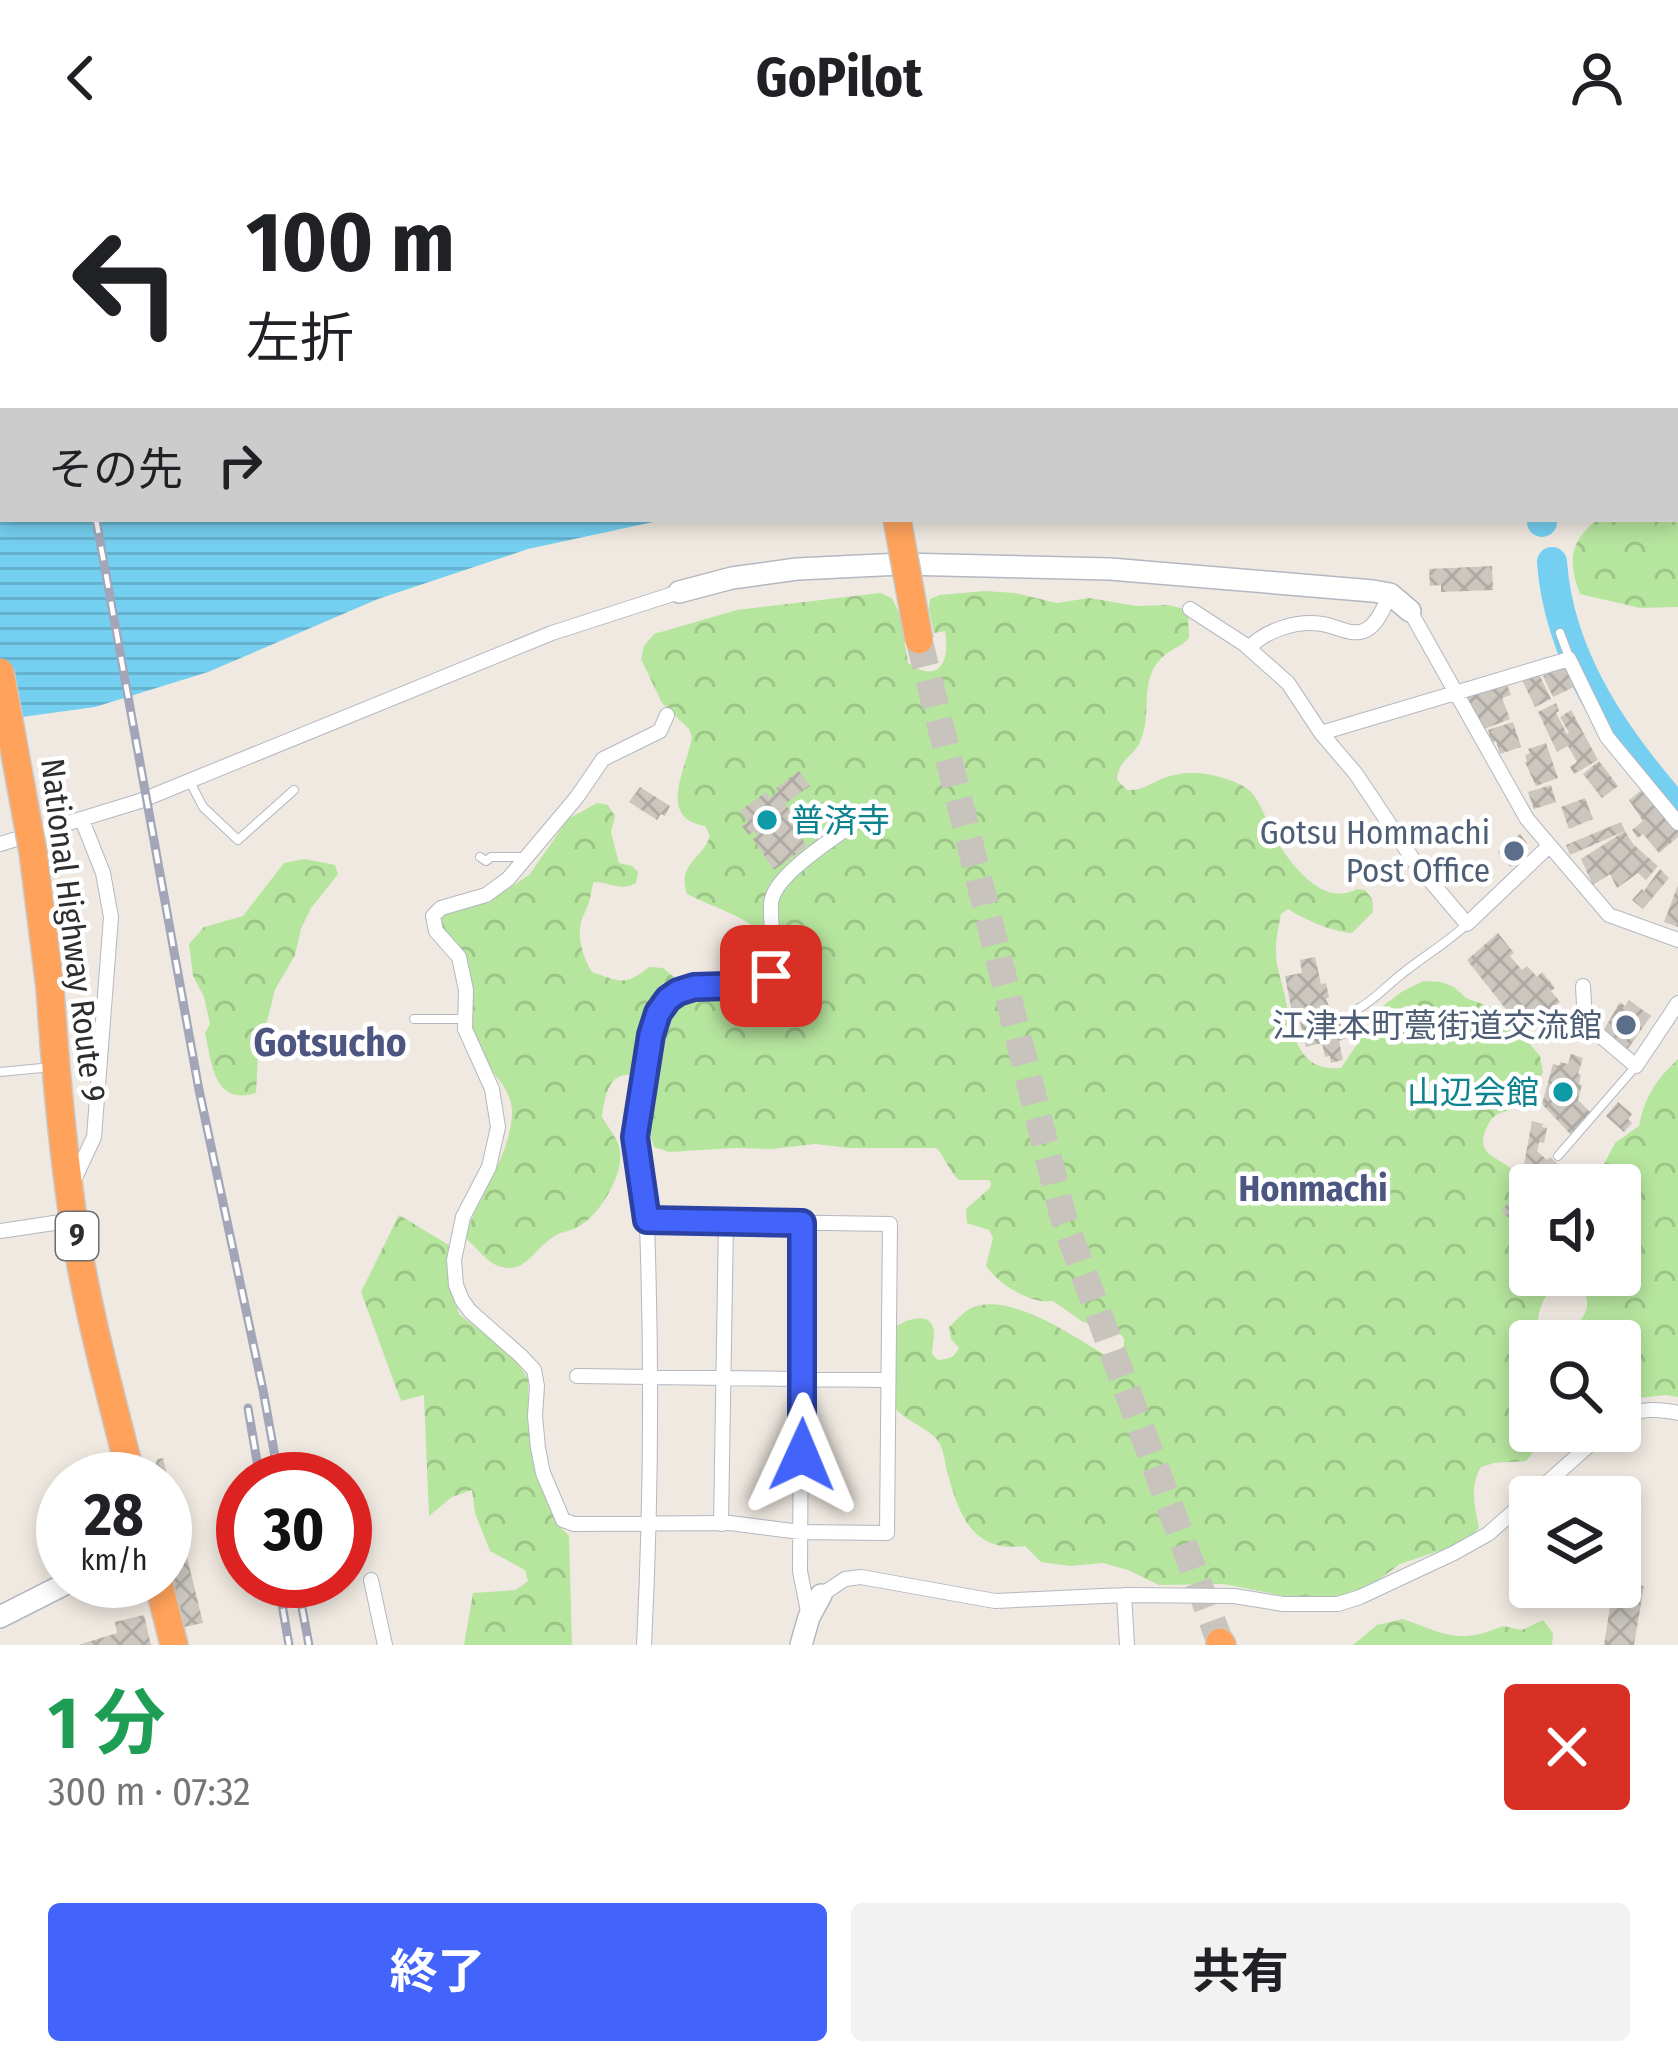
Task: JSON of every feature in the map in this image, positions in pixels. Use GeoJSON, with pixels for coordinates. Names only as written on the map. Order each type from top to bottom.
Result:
{"type":"FeatureCollection","features":[{"type":"Feature","properties":{"kind":"highway"},"geometry":{"type":"LineString","coordinates":[[896,522],[919,640]]}},
{"type":"Feature","properties":{"kind":"highway","name":"National Highway Route 9"},"geometry":{"type":"LineString","coordinates":[[0,672],[33,852],[74,1220],[125,1452]]}},
{"type":"Feature","properties":{"kind":"highway"},"geometry":{"type":"LineString","coordinates":[[165,1608],[174,1645]]}},
{"type":"Feature","properties":{"kind":"street"},"geometry":{"type":"LineString","coordinates":[[895,522],[900,557]]}},
{"type":"Feature","properties":{"kind":"street"},"geometry":{"type":"LineString","coordinates":[[0,844],[189,781],[552,633],[732,578],[900,557],[1165,572],[1390,594],[1410,611],[1527,819],[1610,915],[1678,940]]}},
{"type":"Feature","properties":{"kind":"street"},"geometry":{"type":"LineString","coordinates":[[1249,648],[1257,639],[1294,624],[1319,623],[1362,632],[1375,622],[1390,594]]}},
{"type":"Feature","properties":{"kind":"street"},"geometry":{"type":"LineString","coordinates":[[1190,609],[1249,648],[1288,683],[1416,864],[1467,924],[1550,846]]}},
{"type":"Feature","properties":{"kind":"street"},"geometry":{"type":"LineString","coordinates":[[1321,733],[1569,659],[1607,737],[1678,823]]}},
{"type":"Feature","properties":{"kind":"street"},"geometry":{"type":"LineString","coordinates":[[647,1220],[890,1224],[887,1533],[800,1532],[721,1523],[574,1524],[560,1517],[538,1448],[534,1370],[475,1316],[458,1293],[454,1260],[458,1236],[494,1154],[498,1127],[492,1089],[465,1029],[460,963],[435,928],[433,916],[441,908],[485,895],[508,879],[578,797],[603,759],[660,731],[667,715]]}},
{"type":"Feature","properties":{"kind":"street"},"geometry":{"type":"LineString","coordinates":[[644,1645],[650,1525],[647,1220],[635,1137],[651,1035],[668,999],[686,989],[768,982],[774,957],[772,894],[784,877],[861,818]]}},
{"type":"Feature","properties":{"kind":"street"},"geometry":{"type":"LineString","coordinates":[[70,1188],[94,1137],[111,917],[103,873],[82,820]]}},
{"type":"Feature","properties":{"kind":"street"},"geometry":{"type":"LineString","coordinates":[[1583,986],[1586,1023],[1636,1066],[1678,1003]]}},
{"type":"Feature","properties":{"kind":"street"},"geometry":{"type":"LineString","coordinates":[[0,1231],[74,1220]]}},
{"type":"Feature","properties":{"kind":"street"},"geometry":{"type":"LineString","coordinates":[[721,1523],[726,1221]]}},
{"type":"Feature","properties":{"kind":"street"},"geometry":{"type":"LineString","coordinates":[[802,1223],[800,1571],[808,1617]]}},
{"type":"Feature","properties":{"kind":"street"},"geometry":{"type":"LineString","coordinates":[[577,1376],[887,1380]]}},
{"type":"Feature","properties":{"kind":"street"},"geometry":{"type":"LineString","coordinates":[[1641,1409],[1678,1413]]}},
{"type":"Feature","properties":{"kind":"street"},"geometry":{"type":"LineString","coordinates":[[1554,1476],[1581,1452]]}},
{"type":"Feature","properties":{"kind":"street"},"geometry":{"type":"LineString","coordinates":[[801,1645],[820,1595],[844,1579],[861,1576],[995,1601],[1124,1595],[1234,1596],[1283,1604],[1338,1604],[1454,1553],[1509,1516]]}},
{"type":"Feature","properties":{"kind":"street"},"geometry":{"type":"LineString","coordinates":[[372,1584],[386,1645]]}},
{"type":"Feature","properties":{"kind":"street"},"geometry":{"type":"LineString","coordinates":[[1124,1595],[1127,1645]]}},
{"type":"Feature","properties":{"kind":"street"},"geometry":{"type":"LineString","coordinates":[[0,1617],[36,1599]]}},
{"type":"Feature","properties":{"kind":"lane"},"geometry":{"type":"LineString","coordinates":[[1560,633],[1569,659]]}},
{"type":"Feature","properties":{"kind":"lane"},"geometry":{"type":"LineString","coordinates":[[189,781],[203,806],[238,840],[294,790]]}},
{"type":"Feature","properties":{"kind":"lane"},"geometry":{"type":"LineString","coordinates":[[480,857],[486,861],[529,857]]}},
{"type":"Feature","properties":{"kind":"lane"},"geometry":{"type":"LineString","coordinates":[[1356,1010],[1377,999],[1400,975],[1467,924]]}},
{"type":"Feature","properties":{"kind":"lane"},"geometry":{"type":"LineString","coordinates":[[414,1018],[463,1019]]}},
{"type":"Feature","properties":{"kind":"lane"},"geometry":{"type":"LineString","coordinates":[[1558,1156],[1636,1066]]}},
{"type":"Feature","properties":{"kind":"lane"},"geometry":{"type":"LineString","coordinates":[[0,1072],[55,1067]]}},
{"type":"Feature","properties":{"kind":"green space"},"geometry":{"type":"Polygon","coordinates":[[[1594,522],[1678,522],[1678,607],[1640,608],[1580,594],[1574,553],[1594,522]]]}},
{"type":"Feature","properties":{"kind":"green space"},"geometry":{"type":"Polygon","coordinates":[[[880,593],[892,598],[900,615],[908,663],[928,672],[944,660],[945,631],[934,633],[929,609],[930,599],[1015,593],[1057,603],[1089,598],[1137,606],[1168,605],[1188,615],[1189,638],[1166,654],[1151,674],[1144,731],[1117,780],[1127,790],[1186,773],[1236,782],[1255,797],[1277,842],[1311,882],[1333,893],[1365,890],[1372,899],[1373,912],[1352,933],[1319,925],[1288,909],[1281,914],[1278,968],[1293,1032],[1313,1063],[1341,1068],[1383,1006],[1424,981],[1454,987],[1466,998],[1502,1011],[1540,1056],[1543,1073],[1515,1106],[1491,1119],[1483,1143],[1509,1167],[1509,1296],[1546,1296],[1539,1320],[1509,1320],[1509,1452],[1533,1452],[1526,1461],[1481,1467],[1474,1490],[1479,1528],[1469,1538],[1400,1564],[1365,1590],[1338,1598],[1294,1598],[1224,1584],[1159,1585],[1103,1563],[1041,1562],[1025,1546],[992,1543],[971,1528],[957,1502],[940,1444],[900,1413],[892,1401],[890,1374],[897,1326],[914,1319],[930,1322],[932,1354],[938,1360],[951,1357],[959,1348],[949,1327],[968,1310],[986,1304],[1021,1310],[1103,1354],[1116,1353],[1124,1346],[1124,1338],[1117,1331],[1083,1322],[1053,1301],[1025,1296],[992,1273],[986,1266],[993,1238],[989,1230],[967,1223],[966,1209],[991,1184],[989,1180],[959,1180],[936,1148],[815,1144],[669,1152],[654,1147],[648,1128],[653,1105],[648,1078],[626,1075],[609,1088],[602,1117],[619,1146],[618,1171],[592,1216],[552,1237],[517,1267],[492,1262],[465,1238],[505,1147],[512,1115],[504,1087],[483,1058],[470,1022],[471,988],[443,935],[439,911],[514,885],[530,874],[568,819],[597,803],[608,805],[615,816],[611,832],[619,863],[638,872],[631,886],[594,882],[580,935],[592,972],[622,980],[649,967],[663,968],[692,992],[764,994],[773,990],[782,970],[765,939],[744,920],[687,894],[685,875],[710,836],[705,826],[681,813],[678,789],[692,737],[662,703],[641,659],[644,646],[654,634],[737,610],[880,593]]]}},
{"type":"Feature","properties":{"kind":"green space"},"geometry":{"type":"Polygon","coordinates":[[[304,859],[335,865],[338,874],[311,908],[295,955],[275,990],[258,1056],[256,1093],[231,1093],[213,1069],[205,1033],[210,1024],[193,976],[189,944],[204,927],[243,916],[284,863],[304,859]]]}},
{"type":"Feature","properties":{"kind":"green space"},"geometry":{"type":"Polygon","coordinates":[[[1678,1059],[1678,1397],[1641,1398],[1641,1320],[1580,1320],[1585,1296],[1641,1296],[1641,1164],[1604,1164],[1615,1143],[1639,1126],[1652,1089],[1678,1059]]]}},
{"type":"Feature","properties":{"kind":"green space"},"geometry":{"type":"Polygon","coordinates":[[[399,1215],[452,1247],[451,1286],[459,1314],[513,1356],[528,1379],[529,1427],[555,1521],[569,1536],[572,1645],[464,1645],[473,1593],[516,1590],[528,1581],[525,1570],[490,1551],[475,1513],[472,1490],[452,1497],[429,1516],[424,1395],[401,1401],[361,1292],[399,1215]]]}},
{"type":"Feature","properties":{"kind":"green space"},"geometry":{"type":"Polygon","coordinates":[[[1403,1619],[1463,1636],[1503,1626],[1522,1630],[1543,1620],[1553,1633],[1552,1645],[1353,1645],[1377,1625],[1403,1619]]]}},
{"type":"Feature","properties":{"kind":"water"},"geometry":{"type":"Polygon","coordinates":[[[0,522],[653,522],[528,549],[378,599],[208,672],[95,707],[0,720],[0,522]]]}},
{"type":"Feature","properties":{"kind":"building"},"geometry":{"type":"Polygon","coordinates":[[[1492,566],[1493,590],[1441,592],[1441,585],[1430,586],[1429,569],[1492,566]]]}},
{"type":"Feature","properties":{"kind":"building"},"geometry":{"type":"Polygon","coordinates":[[[1568,664],[1578,685],[1553,697],[1543,676],[1568,664]]]}},
{"type":"Feature","properties":{"kind":"building"},"geometry":{"type":"Polygon","coordinates":[[[1538,672],[1551,699],[1535,707],[1522,680],[1538,672]]]}},
{"type":"Feature","properties":{"kind":"building"},"geometry":{"type":"Polygon","coordinates":[[[1506,682],[1511,695],[1502,698],[1510,719],[1484,729],[1466,695],[1506,682]]]}},
{"type":"Feature","properties":{"kind":"building"},"geometry":{"type":"Polygon","coordinates":[[[1556,703],[1556,713],[1567,734],[1560,717],[1571,710],[1598,760],[1574,774],[1570,767],[1577,762],[1568,746],[1557,752],[1538,712],[1556,703]]]}},
{"type":"Feature","properties":{"kind":"building"},"geometry":{"type":"Polygon","coordinates":[[[1513,722],[1521,747],[1500,754],[1488,730],[1513,722]]]}},
{"type":"Feature","properties":{"kind":"building"},"geometry":{"type":"Polygon","coordinates":[[[1546,743],[1558,778],[1536,786],[1525,755],[1528,749],[1546,743]]]}},
{"type":"Feature","properties":{"kind":"building"},"geometry":{"type":"Polygon","coordinates":[[[1599,761],[1618,786],[1602,798],[1583,774],[1599,761]]]}},
{"type":"Feature","properties":{"kind":"building","name":"普済寺"},"geometry":{"type":"Polygon","coordinates":[[[799,771],[810,786],[785,804],[793,814],[787,818],[807,846],[774,870],[753,839],[754,831],[749,835],[742,826],[748,822],[740,811],[766,792],[770,798],[799,771]]]}},
{"type":"Feature","properties":{"kind":"building"},"geometry":{"type":"Polygon","coordinates":[[[1551,785],[1556,802],[1534,809],[1528,792],[1551,785]]]}},
{"type":"Feature","properties":{"kind":"building"},"geometry":{"type":"Polygon","coordinates":[[[640,787],[670,806],[665,816],[657,820],[629,802],[640,787]]]}},
{"type":"Feature","properties":{"kind":"building"},"geometry":{"type":"Polygon","coordinates":[[[1644,788],[1678,830],[1678,837],[1659,853],[1643,834],[1638,838],[1632,830],[1643,821],[1629,800],[1644,788]]]}},
{"type":"Feature","properties":{"kind":"building"},"geometry":{"type":"Polygon","coordinates":[[[1585,798],[1593,819],[1569,829],[1561,807],[1585,798]]]}},
{"type":"Feature","properties":{"kind":"building"},"geometry":{"type":"Polygon","coordinates":[[[1621,822],[1625,831],[1570,855],[1566,845],[1621,822]]]}},
{"type":"Feature","properties":{"kind":"building"},"geometry":{"type":"Polygon","coordinates":[[[1625,831],[1658,866],[1646,880],[1638,873],[1617,888],[1610,874],[1593,885],[1581,859],[1625,831]]]}},
{"type":"Feature","properties":{"kind":"building"},"geometry":{"type":"Polygon","coordinates":[[[1520,834],[1527,843],[1521,848],[1526,855],[1510,867],[1498,852],[1520,834]]]}},
{"type":"Feature","properties":{"kind":"building"},"geometry":{"type":"Polygon","coordinates":[[[1660,869],[1669,878],[1643,909],[1632,900],[1660,869]]]}},
{"type":"Feature","properties":{"kind":"building"},"geometry":{"type":"Polygon","coordinates":[[[1678,885],[1678,927],[1664,922],[1678,885]]]}},
{"type":"Feature","properties":{"kind":"building"},"geometry":{"type":"Polygon","coordinates":[[[1498,933],[1522,970],[1527,966],[1537,977],[1542,972],[1560,1002],[1524,1032],[1467,960],[1498,933]]]}},
{"type":"Feature","properties":{"kind":"building"},"geometry":{"type":"Polygon","coordinates":[[[1315,957],[1331,1011],[1293,1018],[1285,976],[1302,973],[1300,960],[1315,957]]]}},
{"type":"Feature","properties":{"kind":"building","name":"江津本町甍街道交流館"},"geometry":{"type":"Polygon","coordinates":[[[1629,1000],[1651,1016],[1627,1050],[1602,1033],[1620,1002],[1625,1006],[1629,1000]]]}},
{"type":"Feature","properties":{"kind":"building"},"geometry":{"type":"Polygon","coordinates":[[[1338,1013],[1347,1038],[1339,1041],[1343,1060],[1331,1063],[1322,1043],[1306,1047],[1300,1022],[1338,1013]]]}},
{"type":"Feature","properties":{"kind":"building","name":"山辺会館"},"geometry":{"type":"Polygon","coordinates":[[[1571,1054],[1583,1058],[1578,1100],[1593,1115],[1572,1136],[1542,1104],[1553,1064],[1568,1064],[1571,1054]]]}},
{"type":"Feature","properties":{"kind":"building"},"geometry":{"type":"Polygon","coordinates":[[[1618,1102],[1632,1114],[1628,1119],[1632,1123],[1624,1132],[1606,1116],[1618,1102]]]}},
{"type":"Feature","properties":{"kind":"building"},"geometry":{"type":"Polygon","coordinates":[[[1532,1121],[1543,1124],[1547,1128],[1544,1143],[1539,1142],[1537,1151],[1558,1164],[1524,1164],[1532,1121]]]}},
{"type":"Feature","properties":{"kind":"building"},"geometry":{"type":"Polygon","coordinates":[[[192,1578],[203,1623],[180,1628],[175,1608],[192,1608],[192,1578]]]}},
{"type":"Feature","properties":{"kind":"building"},"geometry":{"type":"Polygon","coordinates":[[[1610,1608],[1640,1608],[1634,1645],[1604,1645],[1610,1608]]]}},
{"type":"Feature","properties":{"kind":"building"},"geometry":{"type":"Polygon","coordinates":[[[144,1615],[151,1645],[78,1645],[117,1633],[115,1622],[144,1615]]]}},
{"type":"Feature","properties":{"kind":"waterway"},"geometry":{"type":"LineString","coordinates":[[1552,562],[1566,632],[1594,696],[1633,755],[1678,810]]}},
{"type":"Feature","properties":{"kind":"tunnel"},"geometry":{"type":"LineString","coordinates":[[919,640],[1064,1220],[1220,1642]]}},
{"type":"Feature","properties":{"kind":"railway"},"geometry":{"type":"LineString","coordinates":[[97,522],[199,1090],[274,1452]]}},
{"type":"Feature","properties":{"kind":"railway"},"geometry":{"type":"LineString","coordinates":[[248,1408],[255,1452]]}},
{"type":"Feature","properties":{"kind":"railway"},"geometry":{"type":"LineString","coordinates":[[283,1608],[289,1645]]}},
{"type":"Feature","properties":{"kind":"railway"},"geometry":{"type":"LineString","coordinates":[[302,1608],[309,1645]]}},
{"type":"Feature","properties":{"kind":"place","name":"普済寺"},"geometry":{"type":"Point","coordinates":[767,820]}},
{"type":"Feature","properties":{"kind":"place","name":"Gotsu Hommachi Post Office"},"geometry":{"type":"Point","coordinates":[1514,851]}},
{"type":"Feature","properties":{"kind":"place","name":"江津本町甍街道交流館"},"geometry":{"type":"Point","coordinates":[1626,1025]}},
{"type":"Feature","properties":{"kind":"place","name":"山辺会館"},"geometry":{"type":"Point","coordinates":[1563,1092]}},
{"type":"Feature","properties":{"kind":"district","name":"Gotsucho"},"geometry":{"type":"Point","coordinates":[330,1042]}},
{"type":"Feature","properties":{"kind":"district","name":"Honmachi"},"geometry":{"type":"Point","coordinates":[1313,1188]}},
{"type":"Feature","properties":{"kind":"route"},"geometry":{"type":"LineString","coordinates":[[771,976],[761,985],[694,987],[665,1002],[651,1035],[635,1137],[647,1220],[802,1223],[802,1455]]}}]}
